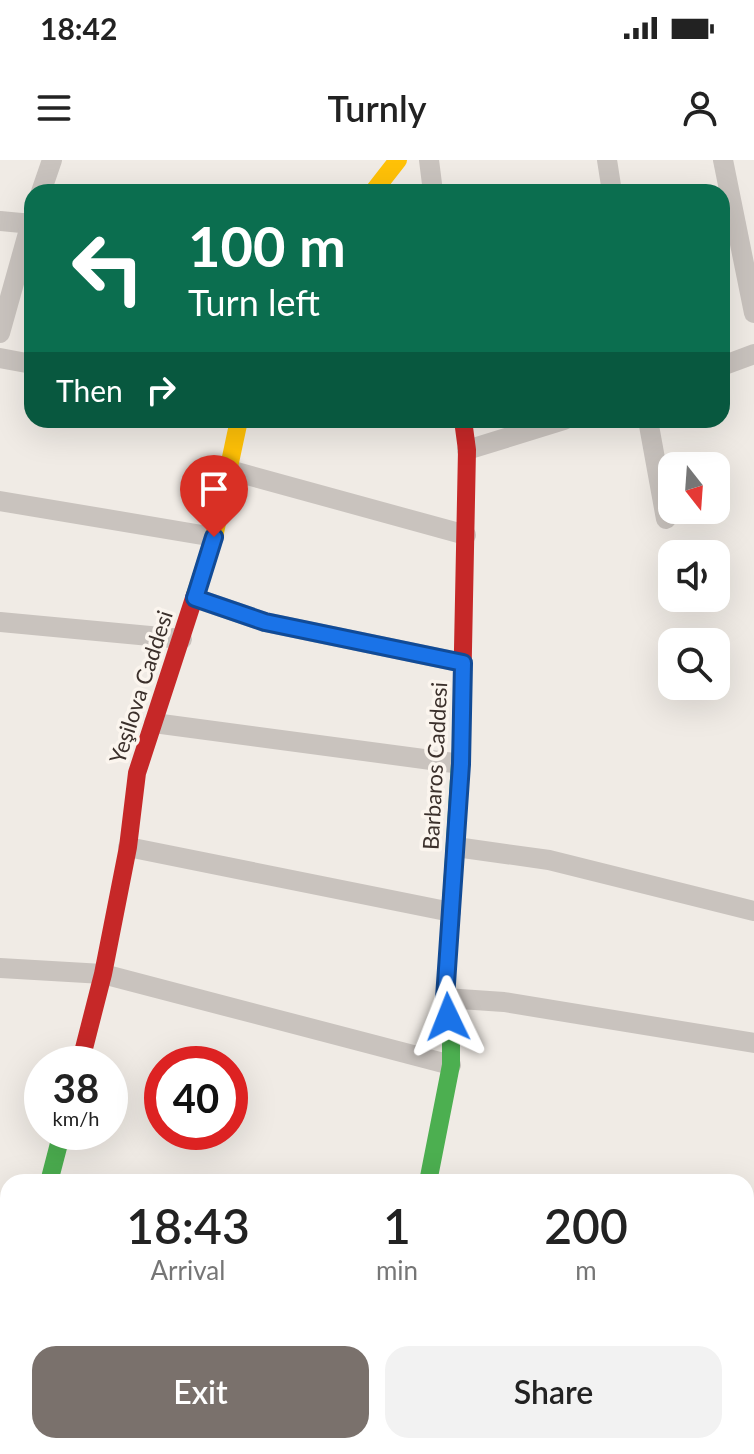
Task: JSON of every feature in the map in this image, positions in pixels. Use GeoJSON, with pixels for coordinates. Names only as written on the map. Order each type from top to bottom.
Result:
{"type":"FeatureCollection","features":[{"type":"Feature","properties":{"kind":"street"},"geometry":{"type":"LineString","coordinates":[[44,184],[52,160]]}},
{"type":"Feature","properties":{"kind":"street"},"geometry":{"type":"LineString","coordinates":[[379,184],[398,160]]}},
{"type":"Feature","properties":{"kind":"street"},"geometry":{"type":"LineString","coordinates":[[429,160],[432,184]]}},
{"type":"Feature","properties":{"kind":"street"},"geometry":{"type":"LineString","coordinates":[[607,160],[611,184]]}},
{"type":"Feature","properties":{"kind":"street"},"geometry":{"type":"LineString","coordinates":[[723,160],[728,184]]}},
{"type":"Feature","properties":{"kind":"street"},"geometry":{"type":"LineString","coordinates":[[730,195],[754,313]]}},
{"type":"Feature","properties":{"kind":"street"},"geometry":{"type":"LineString","coordinates":[[0,221],[24,222]]}},
{"type":"Feature","properties":{"kind":"street"},"geometry":{"type":"LineString","coordinates":[[0,333],[24,250]]}},
{"type":"Feature","properties":{"kind":"street"},"geometry":{"type":"LineString","coordinates":[[730,363],[754,354]]}},
{"type":"Feature","properties":{"kind":"street"},"geometry":{"type":"LineString","coordinates":[[0,358],[24,362]]}},
{"type":"Feature","properties":{"kind":"street","name":"Yeşilova Caddesi"},"geometry":{"type":"LineString","coordinates":[[85,1046],[103,974],[128,847],[137,773],[214,537],[237,428]]}},
{"type":"Feature","properties":{"kind":"street","name":"Barbaros Caddesi"},"geometry":{"type":"LineString","coordinates":[[430,1174],[451,1065],[451,1035],[445,998],[461,764],[467,450],[464,428]]}},
{"type":"Feature","properties":{"kind":"street"},"geometry":{"type":"LineString","coordinates":[[467,450],[538,428]]}},
{"type":"Feature","properties":{"kind":"street"},"geometry":{"type":"LineString","coordinates":[[649,428],[658,475]]}},
{"type":"Feature","properties":{"kind":"street"},"geometry":{"type":"LineString","coordinates":[[229,470],[466,535]]}},
{"type":"Feature","properties":{"kind":"street"},"geometry":{"type":"LineString","coordinates":[[0,501],[214,537]]}},
{"type":"Feature","properties":{"kind":"street"},"geometry":{"type":"LineString","coordinates":[[195,598],[265,622],[463,663]]}},
{"type":"Feature","properties":{"kind":"street"},"geometry":{"type":"LineString","coordinates":[[0,622],[182,639]]}},
{"type":"Feature","properties":{"kind":"street"},"geometry":{"type":"LineString","coordinates":[[154,723],[461,764]]}},
{"type":"Feature","properties":{"kind":"street"},"geometry":{"type":"LineString","coordinates":[[128,847],[451,912]]}},
{"type":"Feature","properties":{"kind":"street"},"geometry":{"type":"LineString","coordinates":[[456,847],[549,860],[754,911]]}},
{"type":"Feature","properties":{"kind":"street"},"geometry":{"type":"LineString","coordinates":[[0,968],[103,974],[451,1065]]}},
{"type":"Feature","properties":{"kind":"street"},"geometry":{"type":"LineString","coordinates":[[445,998],[504,1002],[754,1043]]}},
{"type":"Feature","properties":{"kind":"street"},"geometry":{"type":"LineString","coordinates":[[51,1174],[57,1150]]}},
{"type":"Feature","properties":{"kind":"traffic: fast"},"geometry":{"type":"LineString","coordinates":[[430,1174],[451,1065],[451,1035],[445,998],[461,748]]}},
{"type":"Feature","properties":{"kind":"traffic: fast"},"geometry":{"type":"LineString","coordinates":[[51,1174],[57,1150]]}},
{"type":"Feature","properties":{"kind":"traffic: slow"},"geometry":{"type":"LineString","coordinates":[[379,184],[398,160]]}},
{"type":"Feature","properties":{"kind":"traffic: slow"},"geometry":{"type":"LineString","coordinates":[[195,595],[214,537],[237,428]]}},
{"type":"Feature","properties":{"kind":"traffic: jam"},"geometry":{"type":"LineString","coordinates":[[461,748],[467,450],[464,428]]}},
{"type":"Feature","properties":{"kind":"traffic: jam"},"geometry":{"type":"LineString","coordinates":[[85,1046],[103,974],[128,847],[137,773],[195,595]]}},
{"type":"Feature","properties":{"kind":"route"},"geometry":{"type":"LineString","coordinates":[[214,537],[195,598],[265,622],[463,663],[461,764],[445,998],[448,1017]]}}]}
